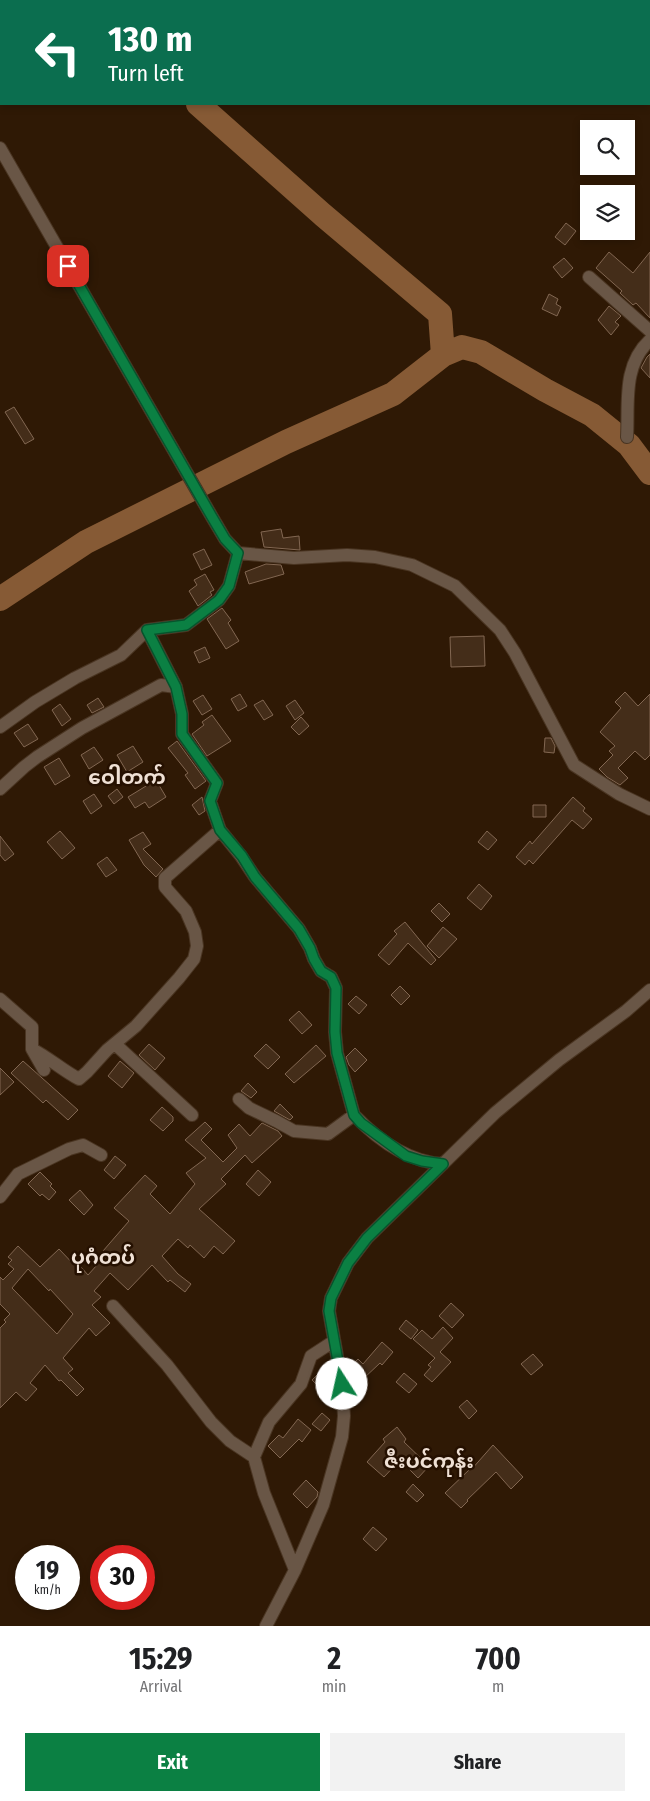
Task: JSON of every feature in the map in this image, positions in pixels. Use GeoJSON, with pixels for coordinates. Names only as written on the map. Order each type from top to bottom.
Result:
{"type":"FeatureCollection","features":[{"type":"Feature","properties":{"kind":"street"},"geometry":{"type":"LineString","coordinates":[[0,148],[212,517],[225,539],[238,553],[294,558],[347,555],[375,557],[412,565],[455,586],[500,630],[518,659],[574,765],[619,794],[650,809]]}},
{"type":"Feature","properties":{"kind":"street"},"geometry":{"type":"LineString","coordinates":[[589,277],[650,331]]}},
{"type":"Feature","properties":{"kind":"street"},"geometry":{"type":"LineString","coordinates":[[627,438],[627,398],[634,362],[641,348],[650,340]]}},
{"type":"Feature","properties":{"kind":"street"},"geometry":{"type":"LineString","coordinates":[[0,727],[43,697],[121,656],[147,630],[186,625],[219,600],[229,586],[238,553]]}},
{"type":"Feature","properties":{"kind":"street"},"geometry":{"type":"LineString","coordinates":[[147,630],[176,687],[182,714],[182,734],[217,783],[210,801],[220,830],[242,856],[255,877],[299,929],[321,971],[331,977],[336,988],[335,1032],[337,1053],[354,1115],[361,1123],[406,1156],[422,1161],[443,1164]]}},
{"type":"Feature","properties":{"kind":"street"},"geometry":{"type":"LineString","coordinates":[[0,789],[24,767],[90,724],[161,685],[176,687]]}},
{"type":"Feature","properties":{"kind":"street"},"geometry":{"type":"LineString","coordinates":[[32,1049],[66,1072],[79,1078],[136,1026],[179,978],[194,958],[197,946],[196,932],[186,911],[165,886],[165,878],[220,830]]}},
{"type":"Feature","properties":{"kind":"street"},"geometry":{"type":"LineString","coordinates":[[266,1626],[295,1570],[323,1505],[342,1437],[344,1416],[342,1384],[329,1311],[331,1298],[348,1263],[367,1238],[496,1113],[559,1060],[626,1011],[650,990]]}},
{"type":"Feature","properties":{"kind":"street"},"geometry":{"type":"LineString","coordinates":[[0,999],[32,1027],[32,1049],[44,1070]]}},
{"type":"Feature","properties":{"kind":"street"},"geometry":{"type":"LineString","coordinates":[[115,1044],[192,1115]]}},
{"type":"Feature","properties":{"kind":"street"},"geometry":{"type":"LineString","coordinates":[[239,1099],[249,1108],[276,1120],[294,1131],[328,1134],[354,1115]]}},
{"type":"Feature","properties":{"kind":"street"},"geometry":{"type":"LineString","coordinates":[[0,1197],[18,1174],[68,1149],[82,1145],[101,1155]]}},
{"type":"Feature","properties":{"kind":"street"},"geometry":{"type":"LineString","coordinates":[[113,1306],[161,1359],[211,1422],[230,1441],[254,1457]]}},
{"type":"Feature","properties":{"kind":"street"},"geometry":{"type":"LineString","coordinates":[[295,1570],[264,1493],[254,1457],[269,1422],[301,1384],[311,1356],[334,1341]]}},
{"type":"Feature","properties":{"kind":"building"},"geometry":{"type":"Polygon","coordinates":[[[566,223],[576,231],[565,245],[555,237],[566,223]]]}},
{"type":"Feature","properties":{"kind":"building"},"geometry":{"type":"Polygon","coordinates":[[[609,252],[633,273],[650,252],[650,318],[636,303],[633,305],[620,293],[622,291],[596,268],[609,252]]]}},
{"type":"Feature","properties":{"kind":"building"},"geometry":{"type":"Polygon","coordinates":[[[564,258],[573,268],[562,278],[553,267],[564,258]]]}},
{"type":"Feature","properties":{"kind":"building"},"geometry":{"type":"Polygon","coordinates":[[[549,294],[558,299],[556,304],[561,307],[557,316],[542,309],[549,294]]]}},
{"type":"Feature","properties":{"kind":"building"},"geometry":{"type":"Polygon","coordinates":[[[609,306],[621,316],[615,322],[619,325],[611,335],[598,320],[609,306]]]}},
{"type":"Feature","properties":{"kind":"building"},"geometry":{"type":"Polygon","coordinates":[[[650,354],[650,378],[641,368],[650,354]]]}},
{"type":"Feature","properties":{"kind":"building"},"geometry":{"type":"Polygon","coordinates":[[[14,407],[34,439],[25,444],[5,412],[14,407]]]}},
{"type":"Feature","properties":{"kind":"building"},"geometry":{"type":"Polygon","coordinates":[[[281,529],[283,538],[299,536],[300,550],[264,547],[261,532],[281,529]]]}},
{"type":"Feature","properties":{"kind":"building"},"geometry":{"type":"Polygon","coordinates":[[[204,549],[212,565],[201,570],[193,554],[204,549]]]}},
{"type":"Feature","properties":{"kind":"building"},"geometry":{"type":"Polygon","coordinates":[[[266,564],[281,565],[284,574],[249,584],[245,572],[266,564]]]}},
{"type":"Feature","properties":{"kind":"building"},"geometry":{"type":"Polygon","coordinates":[[[205,574],[214,590],[210,592],[212,595],[198,606],[189,591],[197,585],[194,580],[205,574]]]}},
{"type":"Feature","properties":{"kind":"building"},"geometry":{"type":"Polygon","coordinates":[[[222,608],[231,620],[228,623],[239,641],[226,649],[207,619],[222,608]]]}},
{"type":"Feature","properties":{"kind":"building"},"geometry":{"type":"Polygon","coordinates":[[[484,636],[485,666],[451,667],[450,637],[484,636]]]}},
{"type":"Feature","properties":{"kind":"building"},"geometry":{"type":"Polygon","coordinates":[[[205,647],[210,658],[199,663],[194,652],[205,647]]]}},
{"type":"Feature","properties":{"kind":"building"},"geometry":{"type":"Polygon","coordinates":[[[625,692],[638,706],[650,694],[650,755],[645,760],[635,751],[618,768],[628,778],[620,785],[607,777],[599,769],[613,755],[609,751],[615,746],[600,732],[621,708],[615,702],[625,692]]]}},
{"type":"Feature","properties":{"kind":"building"},"geometry":{"type":"Polygon","coordinates":[[[240,694],[247,706],[238,711],[231,699],[240,694]]]}},
{"type":"Feature","properties":{"kind":"building"},"geometry":{"type":"Polygon","coordinates":[[[203,695],[212,709],[202,715],[193,701],[203,695]]]}},
{"type":"Feature","properties":{"kind":"building"},"geometry":{"type":"Polygon","coordinates":[[[98,698],[104,707],[92,713],[87,705],[98,698]]]}},
{"type":"Feature","properties":{"kind":"building"},"geometry":{"type":"Polygon","coordinates":[[[263,700],[273,715],[264,720],[254,705],[263,700]]]}},
{"type":"Feature","properties":{"kind":"building"},"geometry":{"type":"Polygon","coordinates":[[[295,700],[304,713],[295,720],[286,706],[295,700]]]}},
{"type":"Feature","properties":{"kind":"building"},"geometry":{"type":"Polygon","coordinates":[[[60,704],[71,719],[62,726],[52,710],[60,704]]]}},
{"type":"Feature","properties":{"kind":"building"},"geometry":{"type":"Polygon","coordinates":[[[212,715],[231,741],[207,756],[192,734],[204,725],[202,722],[212,715]]]}},
{"type":"Feature","properties":{"kind":"building"},"geometry":{"type":"Polygon","coordinates":[[[301,717],[309,726],[299,735],[291,727],[301,717]]]}},
{"type":"Feature","properties":{"kind":"building"},"geometry":{"type":"Polygon","coordinates":[[[28,724],[38,739],[24,747],[14,733],[28,724]]]}},
{"type":"Feature","properties":{"kind":"building"},"geometry":{"type":"Polygon","coordinates":[[[545,738],[551,738],[555,746],[554,753],[544,752],[545,738]]]}},
{"type":"Feature","properties":{"kind":"building"},"geometry":{"type":"Polygon","coordinates":[[[177,741],[206,781],[195,789],[185,775],[188,773],[168,748],[177,741]]]}},
{"type":"Feature","properties":{"kind":"building"},"geometry":{"type":"Polygon","coordinates":[[[133,746],[143,762],[127,772],[117,755],[133,746]]]}},
{"type":"Feature","properties":{"kind":"building"},"geometry":{"type":"Polygon","coordinates":[[[94,747],[103,760],[89,769],[81,755],[94,747]]]}},
{"type":"Feature","properties":{"kind":"building"},"geometry":{"type":"Polygon","coordinates":[[[59,758],[70,776],[55,785],[44,767],[59,758]]]}},
{"type":"Feature","properties":{"kind":"building"},"geometry":{"type":"Polygon","coordinates":[[[156,780],[166,797],[149,808],[145,802],[135,808],[128,797],[156,780]]]}},
{"type":"Feature","properties":{"kind":"building"},"geometry":{"type":"Polygon","coordinates":[[[117,789],[123,797],[114,804],[108,796],[117,789]]]}},
{"type":"Feature","properties":{"kind":"building"},"geometry":{"type":"Polygon","coordinates":[[[94,794],[102,806],[91,814],[83,801],[94,794]]]}},
{"type":"Feature","properties":{"kind":"building"},"geometry":{"type":"Polygon","coordinates":[[[202,797],[205,811],[199,815],[192,805],[202,797]]]}},
{"type":"Feature","properties":{"kind":"building"},"geometry":{"type":"Polygon","coordinates":[[[573,797],[585,808],[583,811],[592,819],[583,829],[572,820],[533,864],[529,860],[525,865],[516,857],[530,841],[532,844],[573,797]]]}},
{"type":"Feature","properties":{"kind":"building"},"geometry":{"type":"Polygon","coordinates":[[[533,805],[546,805],[546,817],[533,817],[533,805]]]}},
{"type":"Feature","properties":{"kind":"building"},"geometry":{"type":"Polygon","coordinates":[[[60,831],[75,848],[62,859],[47,842],[60,831]]]}},
{"type":"Feature","properties":{"kind":"building"},"geometry":{"type":"Polygon","coordinates":[[[487,831],[497,840],[488,850],[478,842],[487,831]]]}},
{"type":"Feature","properties":{"kind":"building"},"geometry":{"type":"Polygon","coordinates":[[[143,832],[151,844],[143,849],[163,869],[156,877],[144,865],[129,840],[143,832]]]}},
{"type":"Feature","properties":{"kind":"building"},"geometry":{"type":"Polygon","coordinates":[[[0,836],[14,854],[5,861],[0,855],[0,836]]]}},
{"type":"Feature","properties":{"kind":"building"},"geometry":{"type":"Polygon","coordinates":[[[107,857],[117,870],[106,877],[97,864],[107,857]]]}},
{"type":"Feature","properties":{"kind":"building"},"geometry":{"type":"Polygon","coordinates":[[[479,884],[492,896],[481,910],[467,898],[479,884]]]}},
{"type":"Feature","properties":{"kind":"building"},"geometry":{"type":"Polygon","coordinates":[[[439,903],[450,914],[442,922],[431,911],[439,903]]]}},
{"type":"Feature","properties":{"kind":"building"},"geometry":{"type":"Polygon","coordinates":[[[405,922],[436,960],[431,965],[408,943],[389,965],[378,955],[397,934],[394,931],[405,922]]]}},
{"type":"Feature","properties":{"kind":"building"},"geometry":{"type":"Polygon","coordinates":[[[443,927],[457,939],[439,958],[427,946],[443,927]]]}},
{"type":"Feature","properties":{"kind":"building"},"geometry":{"type":"Polygon","coordinates":[[[400,986],[410,996],[401,1005],[391,995],[400,986]]]}},
{"type":"Feature","properties":{"kind":"building"},"geometry":{"type":"Polygon","coordinates":[[[356,996],[367,1005],[359,1014],[348,1004],[356,996]]]}},
{"type":"Feature","properties":{"kind":"building"},"geometry":{"type":"Polygon","coordinates":[[[299,1011],[312,1025],[302,1034],[289,1020],[299,1011]]]}},
{"type":"Feature","properties":{"kind":"building"},"geometry":{"type":"Polygon","coordinates":[[[149,1044],[165,1058],[155,1070],[139,1055],[149,1044]]]}},
{"type":"Feature","properties":{"kind":"building"},"geometry":{"type":"Polygon","coordinates":[[[266,1044],[280,1057],[268,1069],[254,1056],[266,1044]]]}},
{"type":"Feature","properties":{"kind":"building"},"geometry":{"type":"Polygon","coordinates":[[[316,1045],[326,1056],[294,1083],[285,1074],[316,1045]]]}},
{"type":"Feature","properties":{"kind":"building"},"geometry":{"type":"Polygon","coordinates":[[[355,1048],[367,1060],[355,1072],[349,1065],[346,1057],[355,1048]]]}},
{"type":"Feature","properties":{"kind":"building"},"geometry":{"type":"Polygon","coordinates":[[[23,1061],[78,1110],[68,1120],[46,1100],[43,1103],[11,1073],[23,1061]]]}},
{"type":"Feature","properties":{"kind":"building"},"geometry":{"type":"Polygon","coordinates":[[[120,1061],[134,1073],[122,1088],[108,1076],[120,1061]]]}},
{"type":"Feature","properties":{"kind":"building"},"geometry":{"type":"Polygon","coordinates":[[[0,1068],[14,1082],[0,1095],[0,1068]]]}},
{"type":"Feature","properties":{"kind":"building"},"geometry":{"type":"Polygon","coordinates":[[[248,1083],[257,1092],[251,1098],[241,1091],[248,1083]]]}},
{"type":"Feature","properties":{"kind":"building"},"geometry":{"type":"Polygon","coordinates":[[[280,1104],[293,1117],[290,1120],[274,1111],[280,1104]]]}},
{"type":"Feature","properties":{"kind":"building"},"geometry":{"type":"Polygon","coordinates":[[[162,1107],[173,1117],[173,1121],[163,1131],[150,1120],[162,1107]]]}},
{"type":"Feature","properties":{"kind":"building"},"geometry":{"type":"Polygon","coordinates":[[[205,1122],[212,1129],[201,1140],[223,1162],[237,1148],[228,1135],[239,1124],[250,1136],[262,1123],[278,1131],[282,1136],[252,1163],[245,1155],[221,1179],[226,1184],[199,1209],[235,1241],[223,1254],[214,1246],[204,1258],[190,1245],[188,1248],[178,1239],[162,1256],[178,1274],[191,1284],[185,1292],[170,1280],[168,1282],[152,1265],[128,1290],[110,1273],[94,1291],[101,1297],[92,1305],[110,1323],[96,1336],[89,1328],[63,1358],[73,1369],[68,1373],[84,1389],[77,1396],[61,1380],[59,1381],[45,1365],[30,1383],[37,1389],[26,1401],[16,1392],[0,1408],[0,1328],[10,1314],[0,1304],[0,1277],[3,1280],[14,1269],[8,1264],[12,1260],[8,1257],[18,1246],[40,1267],[59,1249],[79,1270],[81,1267],[88,1275],[106,1255],[103,1251],[129,1221],[114,1208],[145,1175],[157,1186],[150,1194],[170,1214],[195,1184],[186,1173],[206,1158],[185,1140],[205,1122]],[[28,1269],[12,1288],[57,1334],[73,1314],[50,1289],[49,1291],[28,1269]]]}},
{"type":"Feature","properties":{"kind":"building"},"geometry":{"type":"Polygon","coordinates":[[[115,1156],[126,1165],[114,1179],[104,1170],[115,1156]]]}},
{"type":"Feature","properties":{"kind":"building"},"geometry":{"type":"Polygon","coordinates":[[[258,1170],[271,1182],[259,1196],[246,1184],[258,1170]]]}},
{"type":"Feature","properties":{"kind":"building"},"geometry":{"type":"Polygon","coordinates":[[[40,1172],[52,1184],[50,1186],[56,1192],[49,1200],[42,1194],[40,1196],[28,1184],[40,1172]]]}},
{"type":"Feature","properties":{"kind":"building"},"geometry":{"type":"Polygon","coordinates":[[[80,1190],[93,1205],[84,1215],[69,1200],[80,1190]]]}},
{"type":"Feature","properties":{"kind":"building"},"geometry":{"type":"Polygon","coordinates":[[[451,1303],[464,1315],[452,1328],[439,1316],[451,1303]]]}},
{"type":"Feature","properties":{"kind":"building"},"geometry":{"type":"Polygon","coordinates":[[[406,1320],[418,1330],[411,1339],[399,1329],[406,1320]]]}},
{"type":"Feature","properties":{"kind":"building"},"geometry":{"type":"Polygon","coordinates":[[[443,1327],[453,1338],[440,1352],[451,1362],[432,1382],[424,1375],[431,1367],[428,1365],[435,1358],[413,1339],[422,1330],[432,1339],[443,1327]]]}},
{"type":"Feature","properties":{"kind":"building"},"geometry":{"type":"Polygon","coordinates":[[[382,1342],[393,1352],[382,1365],[380,1363],[362,1380],[350,1367],[358,1359],[363,1364],[382,1342]]]}},
{"type":"Feature","properties":{"kind":"building"},"geometry":{"type":"Polygon","coordinates":[[[533,1354],[543,1365],[531,1375],[521,1364],[533,1354]]]}},
{"type":"Feature","properties":{"kind":"building"},"geometry":{"type":"Polygon","coordinates":[[[321,1371],[329,1380],[320,1388],[312,1380],[321,1371]]]}},
{"type":"Feature","properties":{"kind":"building"},"geometry":{"type":"Polygon","coordinates":[[[404,1373],[417,1384],[409,1393],[396,1382],[404,1373]]]}},
{"type":"Feature","properties":{"kind":"building"},"geometry":{"type":"Polygon","coordinates":[[[467,1400],[477,1411],[469,1419],[459,1407],[467,1400]]]}},
{"type":"Feature","properties":{"kind":"building"},"geometry":{"type":"Polygon","coordinates":[[[322,1413],[330,1420],[321,1431],[312,1424],[322,1413]]]}},
{"type":"Feature","properties":{"kind":"building"},"geometry":{"type":"Polygon","coordinates":[[[298,1419],[311,1430],[302,1442],[299,1439],[280,1458],[268,1446],[279,1435],[283,1438],[298,1419]]]}},
{"type":"Feature","properties":{"kind":"building"},"geometry":{"type":"Polygon","coordinates":[[[397,1427],[406,1439],[404,1442],[429,1466],[418,1478],[400,1460],[384,1477],[367,1462],[385,1442],[383,1439],[397,1427]]]}},
{"type":"Feature","properties":{"kind":"building"},"geometry":{"type":"Polygon","coordinates":[[[493,1445],[523,1477],[511,1489],[496,1472],[461,1508],[445,1493],[471,1470],[493,1445]]]}},
{"type":"Feature","properties":{"kind":"building"},"geometry":{"type":"Polygon","coordinates":[[[306,1480],[318,1492],[317,1497],[307,1508],[293,1494],[306,1480]]]}},
{"type":"Feature","properties":{"kind":"building"},"geometry":{"type":"Polygon","coordinates":[[[413,1484],[424,1495],[417,1502],[406,1492],[413,1484]]]}},
{"type":"Feature","properties":{"kind":"building"},"geometry":{"type":"Polygon","coordinates":[[[373,1527],[387,1539],[376,1551],[363,1539],[373,1527]]]}},
{"type":"Feature","properties":{"kind":"waterway"},"geometry":{"type":"LineString","coordinates":[[0,599],[86,542],[286,442],[393,394],[443,355],[440,314],[323,215],[199,105]]}},
{"type":"Feature","properties":{"kind":"waterway"},"geometry":{"type":"LineString","coordinates":[[443,355],[462,347],[481,352],[592,415],[629,445],[650,473]]}},
{"type":"Feature","properties":{"kind":"district","name":"ဝေါတက်"},"geometry":{"type":"Point","coordinates":[127,777]}},
{"type":"Feature","properties":{"kind":"district","name":"ပုဂံတပ်"},"geometry":{"type":"Point","coordinates":[103,1257]}},
{"type":"Feature","properties":{"kind":"district","name":"ဇီးပင်ကုန်း"},"geometry":{"type":"Point","coordinates":[429,1461]}},
{"type":"Feature","properties":{"kind":"route"},"geometry":{"type":"LineString","coordinates":[[68,266],[225,539],[238,553],[229,586],[219,600],[186,625],[147,630],[176,687],[182,714],[182,734],[217,783],[210,801],[220,830],[242,856],[255,877],[299,929],[321,971],[331,977],[336,988],[335,1032],[337,1053],[343,1081],[354,1115],[361,1123],[406,1156],[422,1161],[443,1164],[367,1238],[348,1263],[331,1298],[329,1311],[342,1384]]}}]}
